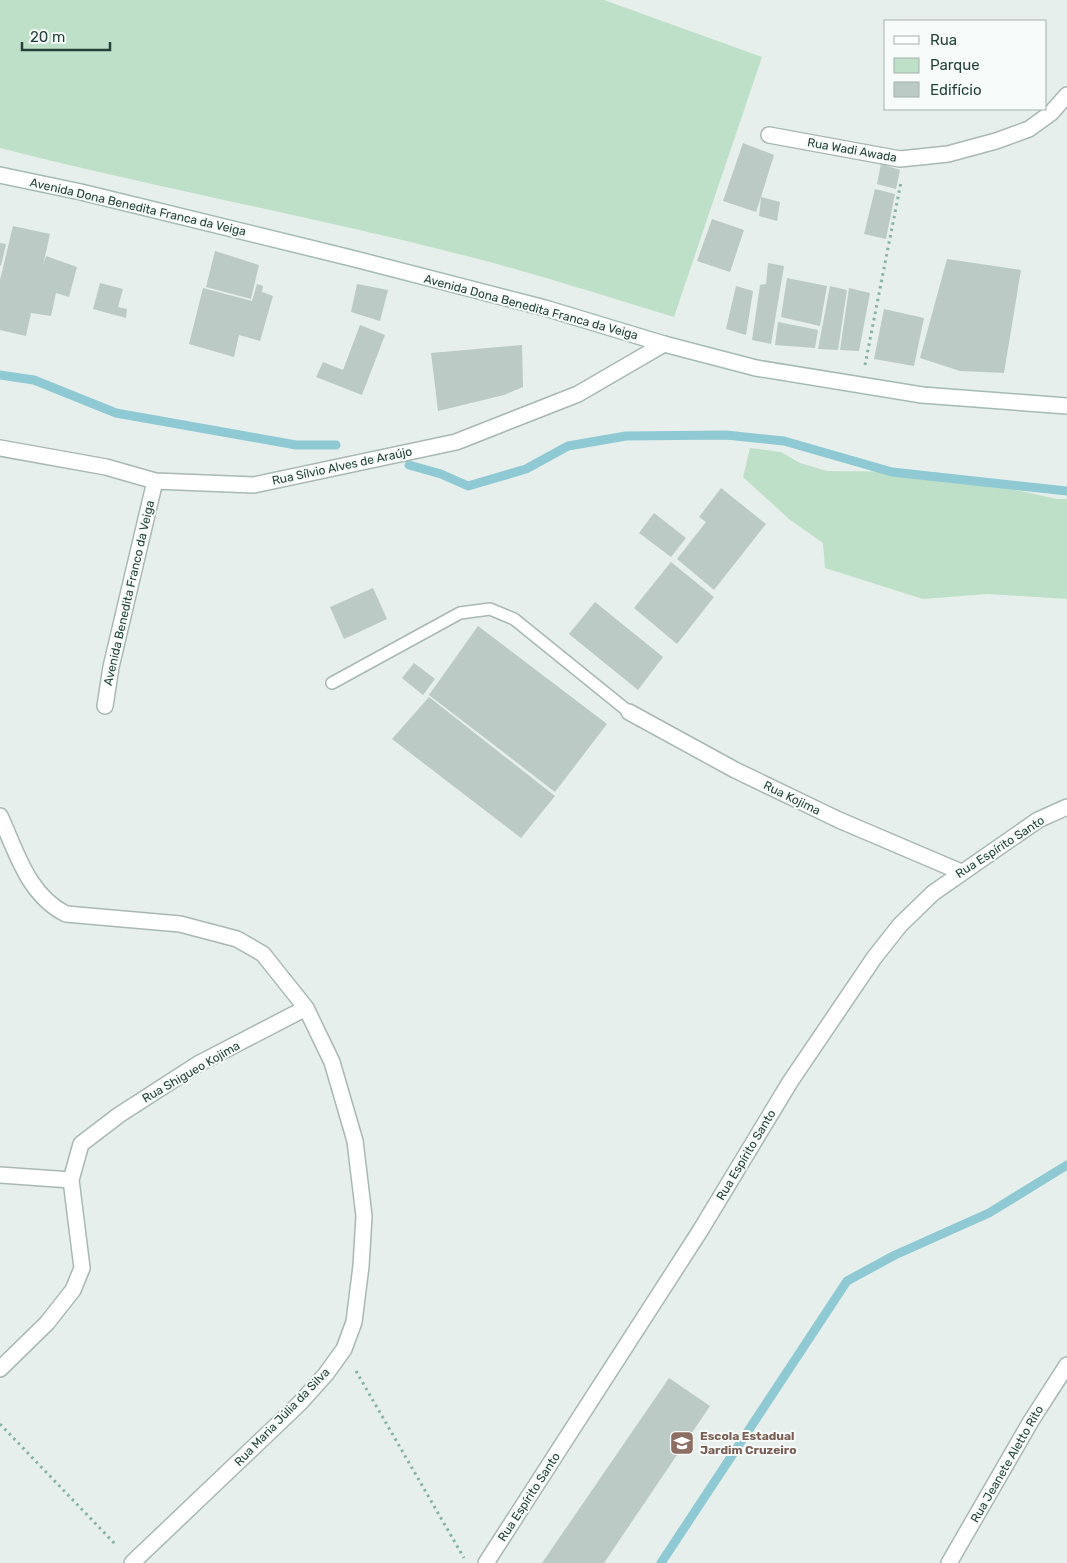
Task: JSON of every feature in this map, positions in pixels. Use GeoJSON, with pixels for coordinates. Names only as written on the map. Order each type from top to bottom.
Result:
{"type":"FeatureCollection","features":[{"type":"Feature","properties":{"kind":"street","name":"Rua Wadi Awada"},"geometry":{"type":"LineString","coordinates":[[769,135],[906,158],[948,154],[996,142],[1029,129],[1051,113],[1067,95]]}},
{"type":"Feature","properties":{"kind":"street","name":"Avenida Dona Benedita Franca da Veiga"},"geometry":{"type":"LineString","coordinates":[[0,175],[81,192],[351,258],[545,308],[664,344],[756,368],[922,394],[1067,406]]}},
{"type":"Feature","properties":{"kind":"street","name":"Rua Sílvio Alves de Araújo"},"geometry":{"type":"LineString","coordinates":[[0,448],[106,467],[155,481],[254,485],[456,442],[578,394],[664,344]]}},
{"type":"Feature","properties":{"kind":"street","name":"Avenida Benedita Franco da Veiga"},"geometry":{"type":"LineString","coordinates":[[105,706],[111,667],[155,481]]}},
{"type":"Feature","properties":{"kind":"street","name":"Rua Kojima"},"geometry":{"type":"LineString","coordinates":[[629,712],[736,770],[787,795],[961,872]]}},
{"type":"Feature","properties":{"kind":"street","name":"Rua Espírito Santo"},"geometry":{"type":"LineString","coordinates":[[486,1563],[700,1231],[790,1082],[850,992],[900,925],[933,893],[961,872],[1038,820],[1067,807]]}},
{"type":"Feature","properties":{"kind":"street","name":"Rua Maria Júlia da Silva"},"geometry":{"type":"LineString","coordinates":[[0,816],[33,887],[43,899],[56,909],[66,914],[180,924],[237,939],[263,954],[306,1008],[332,1062],[355,1141],[364,1216],[361,1266],[354,1322],[344,1349],[326,1374],[288,1414],[132,1563]]}},
{"type":"Feature","properties":{"kind":"street","name":"Rua Shigueo Kojima"},"geometry":{"type":"LineString","coordinates":[[71,1180],[81,1144],[119,1115],[198,1064],[306,1008]]}},
{"type":"Feature","properties":{"kind":"street"},"geometry":{"type":"LineString","coordinates":[[0,1175],[71,1180],[82,1268],[73,1290],[48,1324],[0,1368]]}},
{"type":"Feature","properties":{"kind":"street","name":"Rua Jeanete Aletto Rito"},"geometry":{"type":"LineString","coordinates":[[949,1563],[1031,1421],[1067,1365]]}},
{"type":"Feature","properties":{"kind":"lane"},"geometry":{"type":"LineString","coordinates":[[332,682],[460,613],[490,609],[514,619],[629,712]]}},
{"type":"Feature","properties":{"kind":"path"},"geometry":{"type":"LineString","coordinates":[[862,385],[906,158]]}},
{"type":"Feature","properties":{"kind":"path"},"geometry":{"type":"LineString","coordinates":[[344,1349],[466,1563]]}},
{"type":"Feature","properties":{"kind":"path"},"geometry":{"type":"LineString","coordinates":[[0,1424],[132,1563]]}},
{"type":"Feature","properties":{"kind":"green space"},"geometry":{"type":"Polygon","coordinates":[[[0,0],[604,0],[762,57],[674,317],[486,261],[0,148],[0,0]]]}},
{"type":"Feature","properties":{"kind":"green space"},"geometry":{"type":"Polygon","coordinates":[[[750,448],[781,452],[800,463],[827,471],[934,472],[1057,499],[1067,499],[1067,599],[987,594],[923,599],[825,568],[823,543],[789,519],[743,477],[750,448]]]}},
{"type":"Feature","properties":{"kind":"building"},"geometry":{"type":"Polygon","coordinates":[[[743,143],[774,155],[756,212],[723,201],[743,143]]]}},
{"type":"Feature","properties":{"kind":"building"},"geometry":{"type":"Polygon","coordinates":[[[881,164],[900,170],[896,189],[877,184],[881,164]]]}},
{"type":"Feature","properties":{"kind":"building"},"geometry":{"type":"Polygon","coordinates":[[[875,189],[895,194],[886,239],[864,234],[875,189]]]}},
{"type":"Feature","properties":{"kind":"building"},"geometry":{"type":"Polygon","coordinates":[[[761,197],[780,202],[777,221],[759,216],[761,197]]]}},
{"type":"Feature","properties":{"kind":"building"},"geometry":{"type":"Polygon","coordinates":[[[712,219],[744,230],[730,272],[697,261],[712,219]]]}},
{"type":"Feature","properties":{"kind":"building"},"geometry":{"type":"Polygon","coordinates":[[[13,226],[50,234],[43,265],[46,256],[77,267],[69,297],[56,293],[51,316],[31,313],[26,336],[0,330],[0,280],[13,226]]]}},
{"type":"Feature","properties":{"kind":"building"},"geometry":{"type":"Polygon","coordinates":[[[0,243],[6,244],[1,266],[0,265],[0,243]]]}},
{"type":"Feature","properties":{"kind":"building"},"geometry":{"type":"Polygon","coordinates":[[[215,251],[259,265],[251,299],[206,287],[215,251]]]}},
{"type":"Feature","properties":{"kind":"building"},"geometry":{"type":"Polygon","coordinates":[[[947,259],[1021,270],[1004,373],[960,371],[920,358],[947,259]]]}},
{"type":"Feature","properties":{"kind":"building"},"geometry":{"type":"Polygon","coordinates":[[[768,263],[784,266],[771,344],[752,340],[760,285],[766,284],[768,263]]]}},
{"type":"Feature","properties":{"kind":"building"},"geometry":{"type":"Polygon","coordinates":[[[787,278],[827,286],[820,326],[781,317],[787,278]]]}},
{"type":"Feature","properties":{"kind":"building"},"geometry":{"type":"Polygon","coordinates":[[[100,283],[123,289],[118,307],[127,309],[126,318],[93,309],[100,283]]]}},
{"type":"Feature","properties":{"kind":"building"},"geometry":{"type":"Polygon","coordinates":[[[257,284],[263,286],[262,292],[273,296],[260,341],[239,335],[234,357],[189,344],[203,288],[252,301],[257,284]]]}},
{"type":"Feature","properties":{"kind":"building"},"geometry":{"type":"Polygon","coordinates":[[[357,284],[388,290],[380,321],[351,312],[357,284]]]}},
{"type":"Feature","properties":{"kind":"building"},"geometry":{"type":"Polygon","coordinates":[[[736,286],[753,291],[746,335],[726,329],[736,286]]]}},
{"type":"Feature","properties":{"kind":"building"},"geometry":{"type":"Polygon","coordinates":[[[830,286],[847,290],[838,350],[818,349],[830,286]]]}},
{"type":"Feature","properties":{"kind":"building"},"geometry":{"type":"Polygon","coordinates":[[[849,288],[870,293],[859,351],[840,350],[849,288]]]}},
{"type":"Feature","properties":{"kind":"building"},"geometry":{"type":"Polygon","coordinates":[[[884,309],[924,318],[914,366],[874,359],[884,309]]]}},
{"type":"Feature","properties":{"kind":"building"},"geometry":{"type":"Polygon","coordinates":[[[778,322],[818,330],[815,348],[775,345],[778,322]]]}},
{"type":"Feature","properties":{"kind":"building"},"geometry":{"type":"Polygon","coordinates":[[[360,325],[385,335],[362,395],[316,377],[323,362],[343,370],[360,325]]]}},
{"type":"Feature","properties":{"kind":"building"},"geometry":{"type":"Polygon","coordinates":[[[522,345],[523,387],[504,395],[438,411],[431,353],[522,345]]]}},
{"type":"Feature","properties":{"kind":"building"},"geometry":{"type":"Polygon","coordinates":[[[721,488],[766,524],[714,590],[677,559],[706,522],[699,517],[721,488]]]}},
{"type":"Feature","properties":{"kind":"building"},"geometry":{"type":"Polygon","coordinates":[[[654,513],[686,538],[671,557],[639,533],[654,513]]]}},
{"type":"Feature","properties":{"kind":"building"},"geometry":{"type":"Polygon","coordinates":[[[671,562],[714,597],[677,644],[634,608],[671,562]]]}},
{"type":"Feature","properties":{"kind":"building"},"geometry":{"type":"Polygon","coordinates":[[[373,588],[387,619],[344,639],[330,607],[373,588]]]}},
{"type":"Feature","properties":{"kind":"building"},"geometry":{"type":"Polygon","coordinates":[[[595,602],[663,657],[638,690],[569,634],[595,602]]]}},
{"type":"Feature","properties":{"kind":"building"},"geometry":{"type":"Polygon","coordinates":[[[478,626],[607,724],[555,792],[429,695],[478,626]]]}},
{"type":"Feature","properties":{"kind":"building"},"geometry":{"type":"Polygon","coordinates":[[[414,663],[435,679],[423,695],[402,678],[414,663]]]}},
{"type":"Feature","properties":{"kind":"building"},"geometry":{"type":"Polygon","coordinates":[[[429,697],[555,796],[521,838],[392,739],[429,697]]]}},
{"type":"Feature","properties":{"kind":"building"},"geometry":{"type":"Polygon","coordinates":[[[669,1378],[710,1406],[604,1563],[542,1563],[669,1378]]]}},
{"type":"Feature","properties":{"kind":"waterway"},"geometry":{"type":"LineString","coordinates":[[0,375],[34,380],[116,413],[296,445],[336,445]]}},
{"type":"Feature","properties":{"kind":"waterway"},"geometry":{"type":"LineString","coordinates":[[409,465],[441,474],[468,486],[526,469],[568,446],[626,436],[726,435],[784,441],[892,472],[1067,491]]}},
{"type":"Feature","properties":{"kind":"waterway"},"geometry":{"type":"LineString","coordinates":[[661,1563],[847,1281],[895,1255],[989,1213],[1067,1165]]}},
{"type":"Feature","properties":{"kind":"place","name":"Escola Estadual Jardim Cruzeiro"},"geometry":{"type":"Point","coordinates":[682,1443]}}]}
